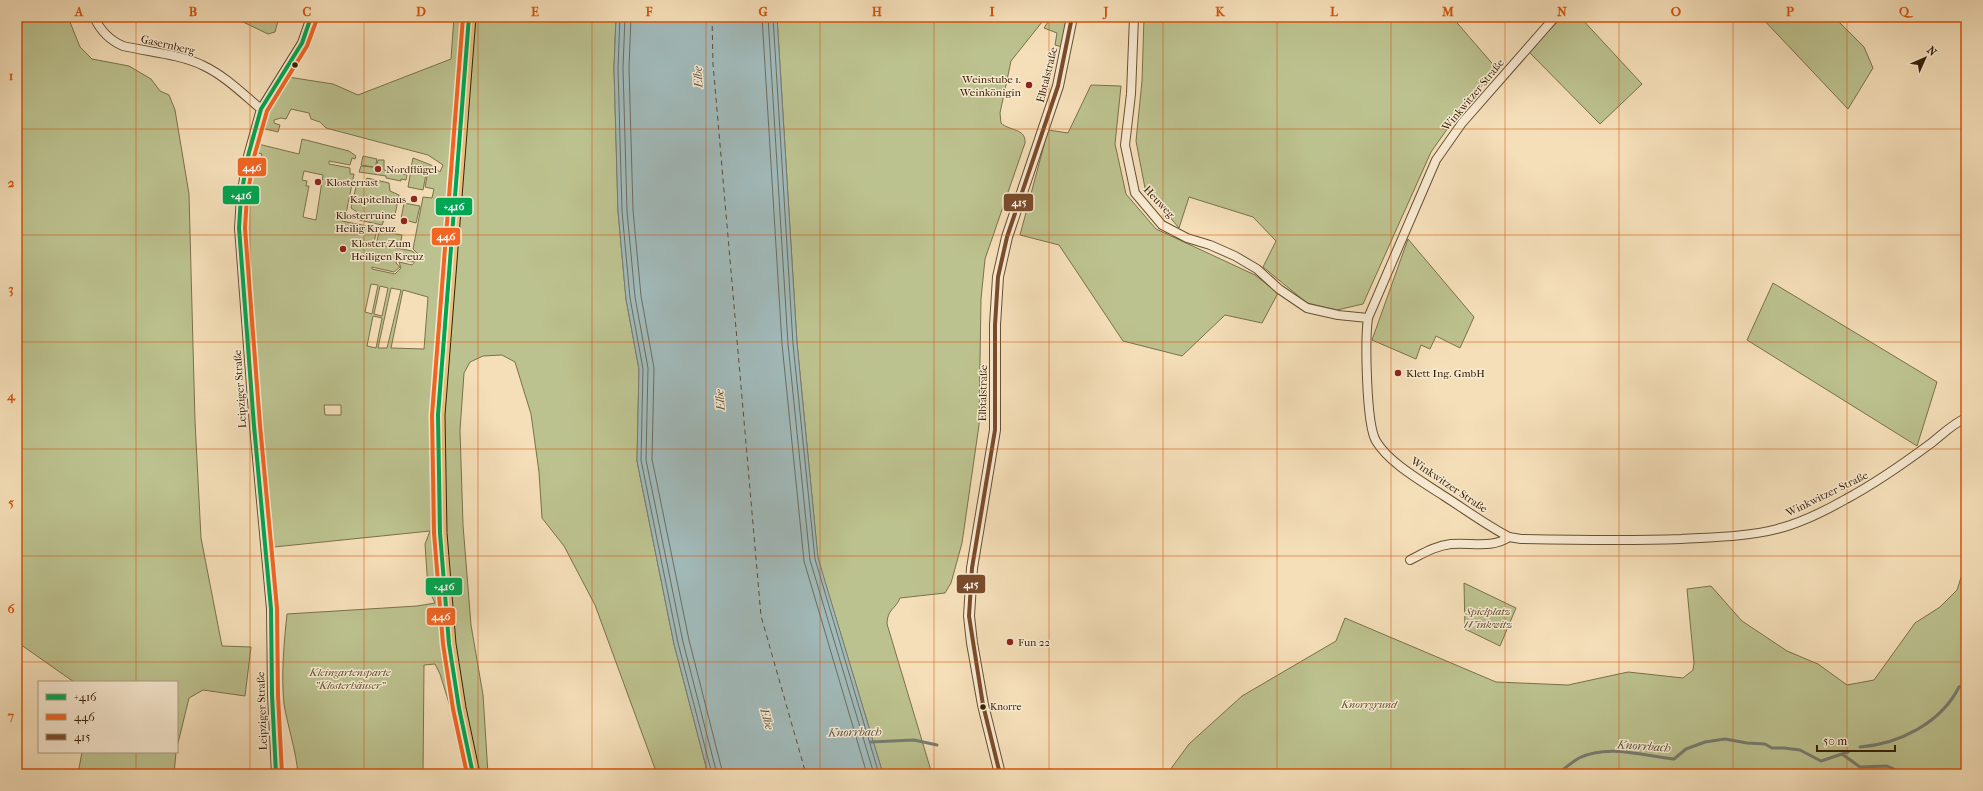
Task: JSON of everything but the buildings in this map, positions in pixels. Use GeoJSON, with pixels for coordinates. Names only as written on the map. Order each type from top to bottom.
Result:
{"type":"FeatureCollection","features":[{"type":"Feature","properties":{"kind":"main road"},"geometry":{"type":"LineString","coordinates":[[469,17],[438,415],[440,533],[449,644],[459,708],[473,774]]}},
{"type":"Feature","properties":{"kind":"street","name":"Gasernberg"},"geometry":{"type":"LineString","coordinates":[[94,17],[107,37],[114,42],[123,46],[188,60],[203,66],[217,73],[261,109]]}},
{"type":"Feature","properties":{"kind":"street","name":"Leipziger Straße"},"geometry":{"type":"LineString","coordinates":[[276,774],[272,695],[271,609],[254,426],[239,228],[241,196],[248,156],[261,109],[302,43],[311,17]]}},
{"type":"Feature","properties":{"kind":"street","name":"Elbtalstraße"},"geometry":{"type":"LineString","coordinates":[[1000,774],[983,705],[972,643],[969,616],[972,568],[995,430],[998,277],[1007,237],[1058,86],[1072,17]]}},
{"type":"Feature","properties":{"kind":"street","name":"Heuweg"},"geometry":{"type":"LineString","coordinates":[[1134,17],[1131,94],[1125,145],[1135,193],[1162,225],[1187,238],[1210,245],[1235,256],[1257,269],[1279,288],[1307,308],[1338,315],[1368,318]]}},
{"type":"Feature","properties":{"kind":"street","name":"Winkwitzer Straße"},"geometry":{"type":"LineString","coordinates":[[1555,17],[1462,123],[1436,160],[1368,318],[1365,335],[1371,425],[1376,441],[1412,476],[1509,537],[1521,539],[1623,541],[1751,535],[1778,529],[1802,520],[1846,499],[1888,475],[1956,422],[1966,418]]}},
{"type":"Feature","properties":{"kind":"street"},"geometry":{"type":"LineString","coordinates":[[1410,560],[1434,547],[1451,544],[1497,543],[1509,537]]}},
{"type":"Feature","properties":{"kind":"green space"},"geometry":{"type":"Polygon","coordinates":[[[17,17],[68,17],[80,47],[92,59],[129,66],[151,79],[160,91],[169,95],[175,110],[189,194],[195,421],[201,538],[222,646],[251,647],[245,696],[203,690],[189,698],[178,743],[178,681],[73,681],[17,642],[17,17]]]}},
{"type":"Feature","properties":{"kind":"green space"},"geometry":{"type":"Polygon","coordinates":[[[240,17],[279,17],[275,32],[268,34],[241,21],[240,17]]]}},
{"type":"Feature","properties":{"kind":"green space","name":"Kleingartensparte \"Klosterhäuser\""},"geometry":{"type":"Polygon","coordinates":[[[454,17],[616,17],[614,68],[618,211],[626,299],[639,369],[637,461],[674,644],[708,774],[657,774],[595,605],[564,546],[542,518],[539,472],[531,414],[515,362],[502,355],[483,356],[470,362],[464,373],[460,430],[463,525],[471,625],[483,695],[488,774],[471,774],[440,674],[435,664],[424,665],[423,774],[298,774],[296,756],[284,704],[283,693],[283,659],[287,614],[417,606],[435,603],[428,588],[425,544],[430,531],[274,547],[268,518],[251,341],[245,225],[250,172],[257,174],[262,154],[255,152],[258,144],[299,154],[302,139],[349,151],[356,156],[355,159],[352,158],[350,165],[329,161],[329,164],[350,168],[350,174],[354,174],[346,214],[344,214],[342,221],[377,228],[374,243],[385,245],[385,247],[387,246],[412,251],[417,255],[416,260],[412,262],[397,258],[396,263],[400,267],[394,272],[372,267],[372,269],[395,274],[401,268],[399,262],[412,265],[418,258],[418,254],[413,249],[423,197],[432,198],[434,189],[425,187],[428,171],[411,168],[413,158],[431,165],[440,172],[443,165],[428,155],[326,128],[320,122],[311,119],[309,113],[291,109],[286,119],[281,118],[274,120],[274,123],[280,125],[278,132],[261,128],[271,101],[288,77],[333,84],[358,95],[451,59],[454,17]],[[304,171],[302,180],[307,181],[306,186],[309,186],[303,217],[316,220],[323,175],[304,171]],[[371,284],[365,312],[372,314],[378,285],[371,284]],[[380,286],[374,314],[382,316],[388,288],[380,286]],[[391,288],[378,348],[387,348],[401,290],[391,288]],[[403,290],[391,348],[424,349],[428,297],[403,290]],[[373,316],[367,346],[376,348],[382,318],[373,316]],[[324,405],[325,415],[341,415],[341,405],[324,405]]]}},
{"type":"Feature","properties":{"kind":"green space"},"geometry":{"type":"Polygon","coordinates":[[[777,17],[1046,17],[1011,61],[1000,113],[1001,123],[1004,126],[1020,132],[1025,138],[1025,143],[985,259],[981,299],[979,425],[962,543],[951,583],[945,593],[900,598],[888,615],[887,619],[887,624],[932,774],[883,774],[818,559],[797,343],[777,17]]]}},
{"type":"Feature","properties":{"kind":"green space"},"geometry":{"type":"Polygon","coordinates":[[[1051,17],[1067,17],[1062,47],[1055,45],[1057,33],[1044,28],[1051,17]]]}},
{"type":"Feature","properties":{"kind":"green space"},"geometry":{"type":"Polygon","coordinates":[[[1144,17],[1452,17],[1497,69],[1462,108],[1431,152],[1363,304],[1337,310],[1307,303],[1263,267],[1276,241],[1253,217],[1189,197],[1179,228],[1145,188],[1136,141],[1142,81],[1144,17]]]}},
{"type":"Feature","properties":{"kind":"green space"},"geometry":{"type":"Polygon","coordinates":[[[1562,17],[1580,17],[1642,84],[1600,124],[1529,52],[1562,17]]]}},
{"type":"Feature","properties":{"kind":"green space"},"geometry":{"type":"Polygon","coordinates":[[[1761,17],[1834,17],[1864,47],[1873,68],[1848,109],[1761,17]]]}},
{"type":"Feature","properties":{"kind":"green space"},"geometry":{"type":"Polygon","coordinates":[[[1091,85],[1121,86],[1115,144],[1126,194],[1156,229],[1255,275],[1278,293],[1262,323],[1225,315],[1182,356],[1123,341],[1059,245],[1020,235],[1048,130],[1068,133],[1091,85]]]}},
{"type":"Feature","properties":{"kind":"green space"},"geometry":{"type":"Polygon","coordinates":[[[363,156],[377,159],[375,169],[382,170],[376,168],[378,160],[384,160],[384,170],[407,175],[406,180],[401,179],[401,181],[386,178],[386,176],[359,172],[361,166],[373,167],[361,165],[363,156]]]}},
{"type":"Feature","properties":{"kind":"green space"},"geometry":{"type":"Polygon","coordinates":[[[411,170],[426,174],[423,190],[408,187],[411,170]]]}},
{"type":"Feature","properties":{"kind":"green space"},"geometry":{"type":"Polygon","coordinates":[[[367,178],[389,183],[390,191],[399,195],[395,215],[385,217],[382,225],[359,220],[357,212],[351,208],[356,187],[363,185],[367,178]]]}},
{"type":"Feature","properties":{"kind":"green space"},"geometry":{"type":"Polygon","coordinates":[[[404,203],[420,206],[416,223],[401,219],[404,203]]]}},
{"type":"Feature","properties":{"kind":"green space"},"geometry":{"type":"Polygon","coordinates":[[[379,231],[402,235],[400,246],[377,241],[379,231]]]}},
{"type":"Feature","properties":{"kind":"green space"},"geometry":{"type":"Polygon","coordinates":[[[1408,239],[1474,317],[1460,348],[1436,336],[1430,349],[1421,345],[1416,359],[1372,340],[1408,239]]]}},
{"type":"Feature","properties":{"kind":"green space"},"geometry":{"type":"Polygon","coordinates":[[[1773,283],[1937,382],[1917,446],[1747,340],[1773,283]]]}},
{"type":"Feature","properties":{"kind":"green space","name":"Knorrgrund"},"geometry":{"type":"Polygon","coordinates":[[[1966,562],[1966,774],[1167,774],[1189,744],[1242,696],[1336,641],[1345,618],[1496,682],[1568,685],[1628,672],[1683,678],[1693,670],[1694,663],[1687,589],[1711,586],[1742,621],[1787,651],[1818,664],[1847,685],[1874,680],[1915,623],[1940,607],[1957,590],[1966,562]]]}},
{"type":"Feature","properties":{"kind":"green space","name":"Spielplatz Winkwitz"},"geometry":{"type":"Polygon","coordinates":[[[1464,583],[1516,608],[1500,646],[1465,629],[1464,583]]]}},
{"type":"Feature","properties":{"kind":"green space"},"geometry":{"type":"Polygon","coordinates":[[[82,753],[176,753],[174,774],[78,774],[82,753]]]}},
{"type":"Feature","properties":{"kind":"water","name":"Elbe"},"geometry":{"type":"Polygon","coordinates":[[[616,17],[777,17],[797,343],[818,558],[883,774],[708,774],[674,644],[637,461],[639,369],[626,299],[618,211],[614,68],[616,17]]]}},
{"type":"Feature","properties":{"kind":"waterway","name":"Knorrbach"},"geometry":{"type":"LineString","coordinates":[[1860,747],[1889,741],[1904,736],[1917,729],[1930,721],[1941,711],[1951,700],[1959,687],[1966,685]]}},
{"type":"Feature","properties":{"kind":"waterway","name":"Knorrbach"},"geometry":{"type":"LineString","coordinates":[[1557,774],[1579,758],[1590,754],[1614,751],[1674,759],[1686,749],[1705,742],[1725,739],[1747,743],[1765,744],[1772,748],[1800,750],[1821,761],[1848,752]]}},
{"type":"Feature","properties":{"kind":"waterway","name":"Knorrbach"},"geometry":{"type":"LineString","coordinates":[[871,742],[914,740],[937,745]]}},
{"type":"Feature","properties":{"kind":"waterway"},"geometry":{"type":"LineString","coordinates":[[1842,754],[1860,767],[1887,766],[1905,774]]}},
{"type":"Feature","properties":{"kind":"waterway","name":"Knorrbach"},"geometry":{"type":"LineString","coordinates":[[1417,774],[1463,770],[1471,774]]}},
{"type":"Feature","properties":{"kind":"ferry route"},"geometry":{"type":"LineString","coordinates":[[712,17],[713,64],[761,616],[806,774]]}},
{"type":"Feature","properties":{"kind":"transit line","name":"+416"},"geometry":{"type":"LineString","coordinates":[[276,774],[272,695],[271,609],[254,426],[239,228],[241,196],[248,156],[261,109],[302,43],[311,17]]}},
{"type":"Feature","properties":{"kind":"transit line","name":"446"},"geometry":{"type":"LineString","coordinates":[[463,17],[432,415],[434,533],[443,644],[453,709],[467,774]]}},
{"type":"Feature","properties":{"kind":"transit line","name":"+416"},"geometry":{"type":"LineString","coordinates":[[469,17],[438,415],[440,533],[449,644],[459,708],[473,774]]}},
{"type":"Feature","properties":{"kind":"transit line","name":"415"},"geometry":{"type":"LineString","coordinates":[[1000,774],[983,705],[969,616],[972,568],[995,430],[995,325],[998,277],[1007,237],[1058,86],[1072,17]]}},
{"type":"Feature","properties":{"kind":"transit line","name":"446"},"geometry":{"type":"LineString","coordinates":[[282,774],[278,695],[277,608],[260,425],[245,228],[247,197],[254,157],[267,111],[307,46],[317,19]]}},
{"type":"Feature","properties":{"kind":"place","name":"Weinstube 1. Weinkönigin"},"geometry":{"type":"Point","coordinates":[1029,85]}},
{"type":"Feature","properties":{"kind":"place","name":"Nordflügel"},"geometry":{"type":"Point","coordinates":[378,169]}},
{"type":"Feature","properties":{"kind":"place","name":"Klosterrast"},"geometry":{"type":"Point","coordinates":[318,182]}},
{"type":"Feature","properties":{"kind":"place","name":"Kapitelhaus"},"geometry":{"type":"Point","coordinates":[414,199]}},
{"type":"Feature","properties":{"kind":"place","name":"Klosterruine Heilig Kreuz"},"geometry":{"type":"Point","coordinates":[404,221]}},
{"type":"Feature","properties":{"kind":"place","name":"Kloster Zum Heiligen Kreuz"},"geometry":{"type":"Point","coordinates":[343,249]}},
{"type":"Feature","properties":{"kind":"place","name":"Klett Ing. GmbH"},"geometry":{"type":"Point","coordinates":[1398,373]}},
{"type":"Feature","properties":{"kind":"place","name":"Fun 22"},"geometry":{"type":"Point","coordinates":[1010,642]}},
{"type":"Feature","properties":{"kind":"place","name":"Knorre"},"geometry":{"type":"Point","coordinates":[983,707]}}]}
